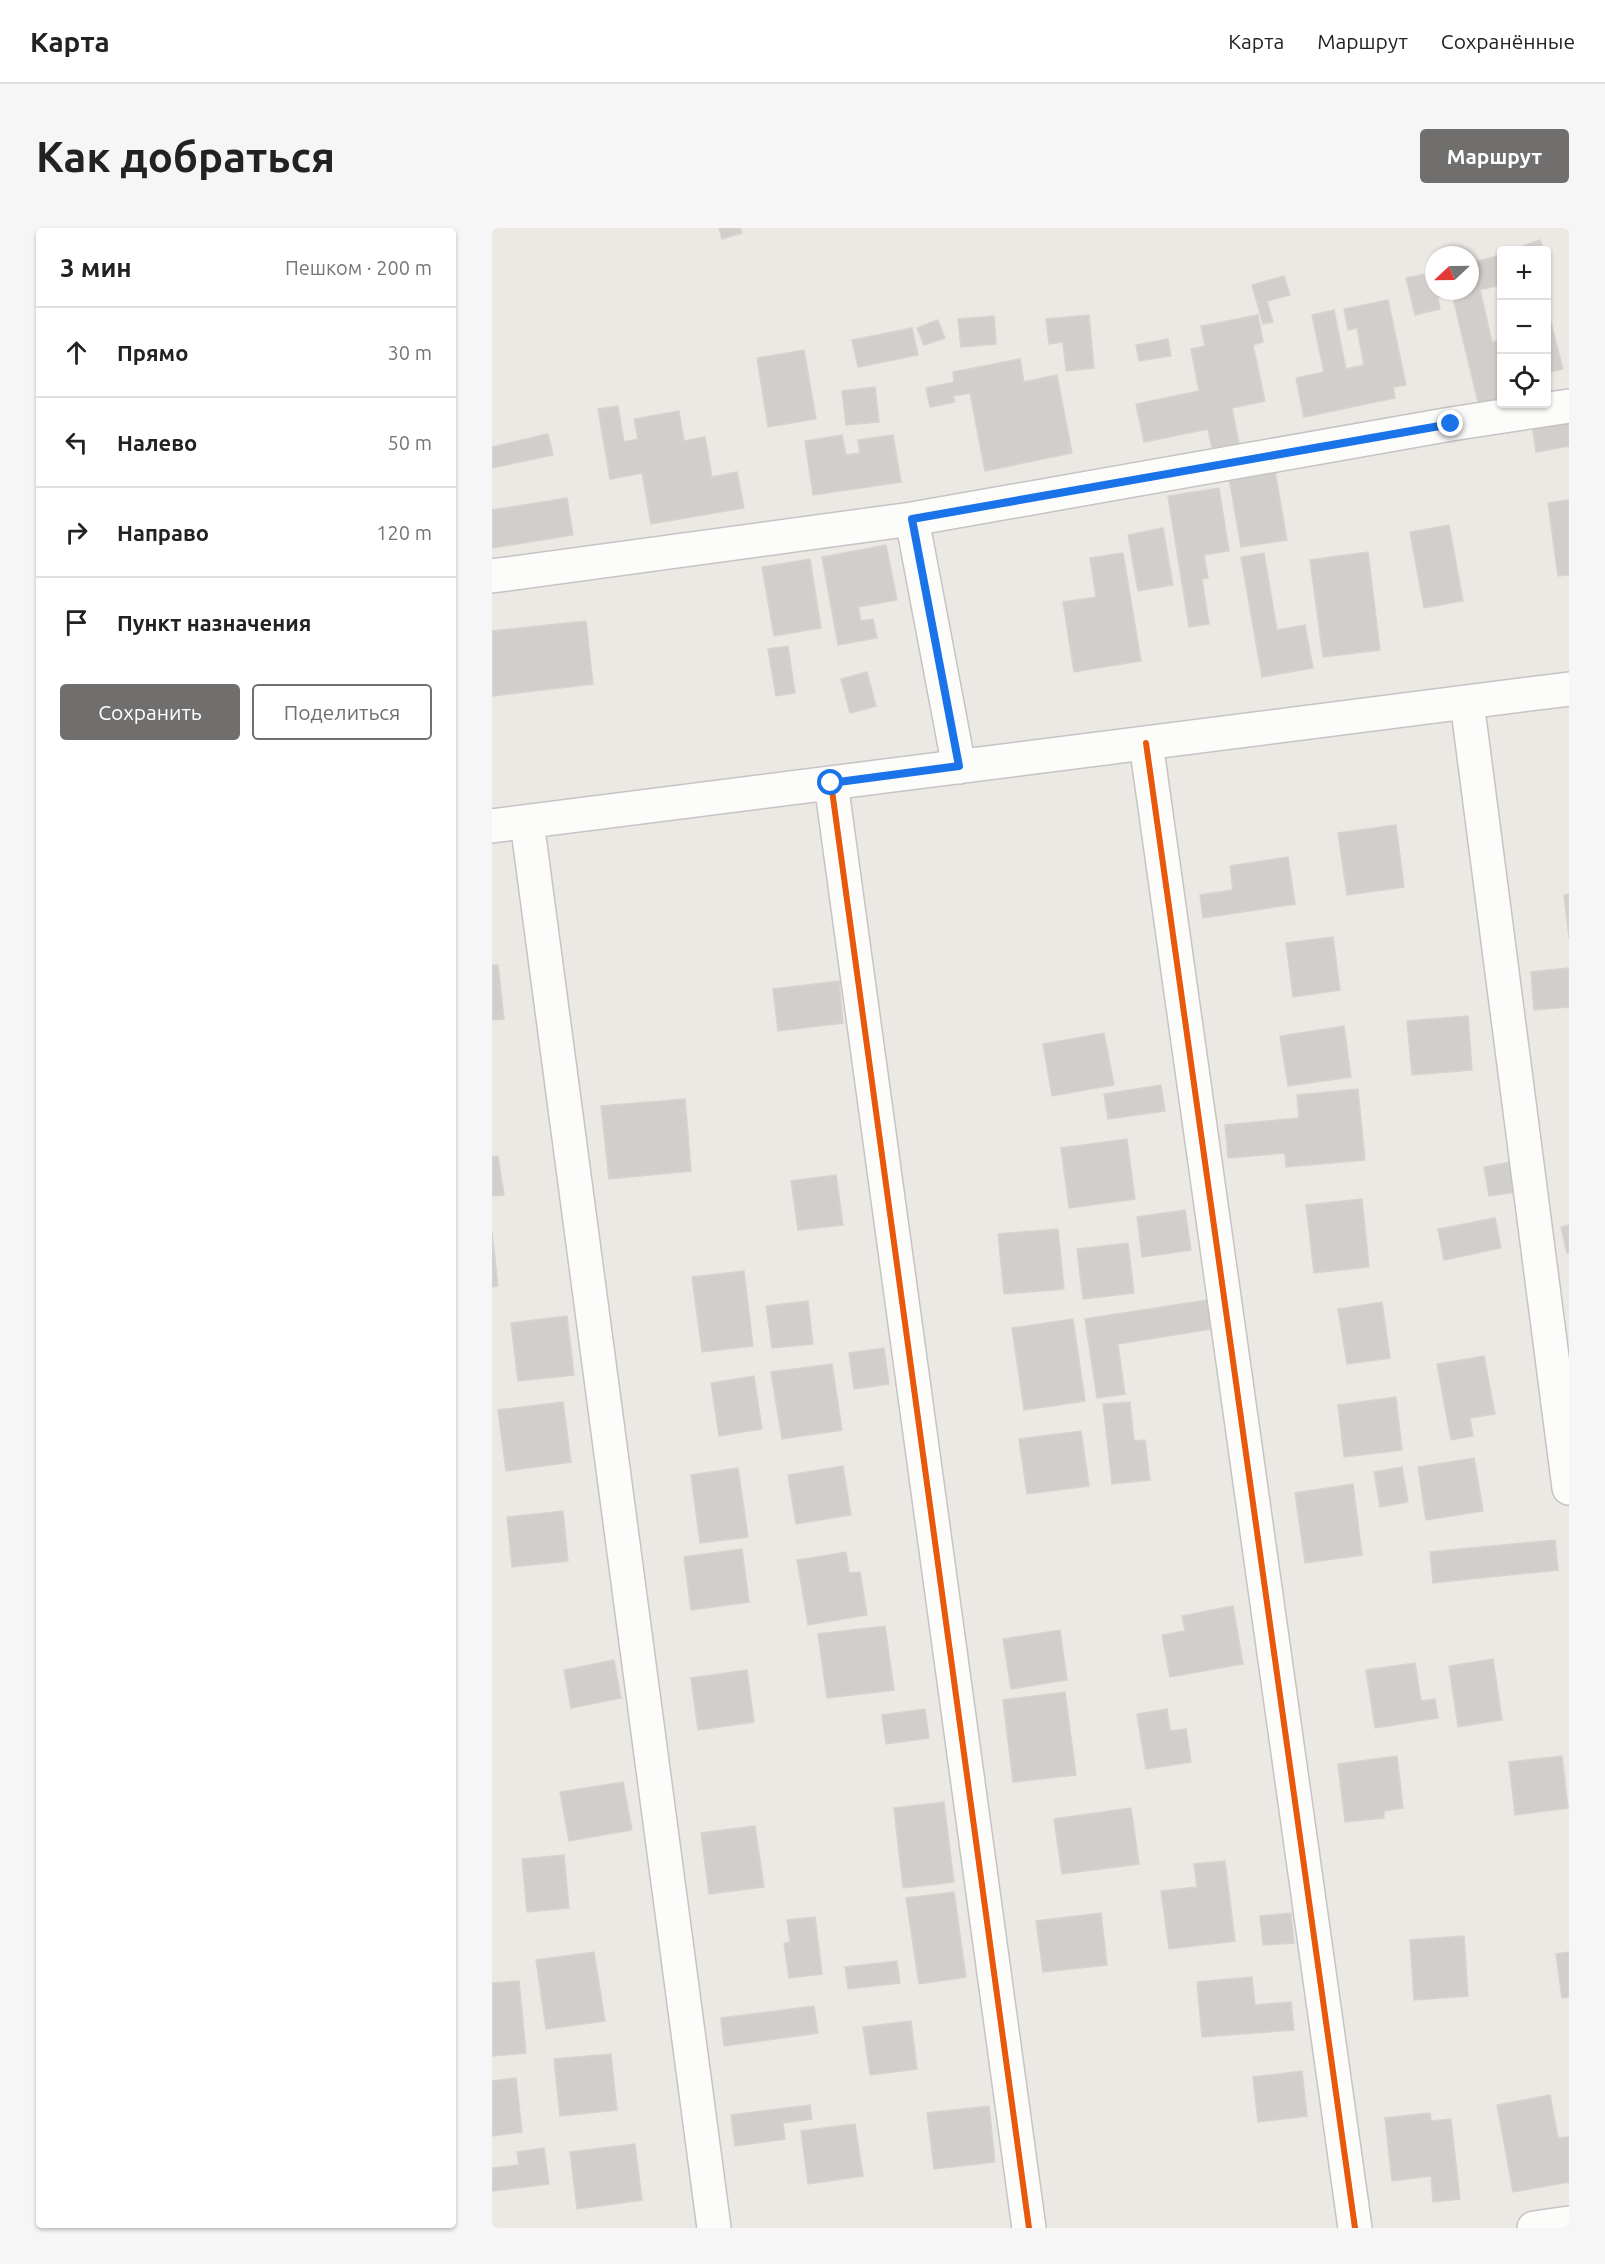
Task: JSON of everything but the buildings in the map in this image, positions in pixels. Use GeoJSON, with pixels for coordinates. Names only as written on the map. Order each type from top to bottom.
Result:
{"type":"FeatureCollection","features":[{"type":"Feature","properties":{"kind":"street"},"geometry":{"type":"LineString","coordinates":[[492,576],[912,519],[1451,424],[1569,406]]}},
{"type":"Feature","properties":{"kind":"street"},"geometry":{"type":"LineString","coordinates":[[912,519],[959,766]]}},
{"type":"Feature","properties":{"kind":"street"},"geometry":{"type":"LineString","coordinates":[[492,826],[1569,689]]}},
{"type":"Feature","properties":{"kind":"street"},"geometry":{"type":"LineString","coordinates":[[1467,702],[1569,1488]]}},
{"type":"Feature","properties":{"kind":"street"},"geometry":{"type":"LineString","coordinates":[[1146,743],[1355,2228]]}},
{"type":"Feature","properties":{"kind":"street"},"geometry":{"type":"LineString","coordinates":[[831,783],[1029,2228]]}},
{"type":"Feature","properties":{"kind":"street"},"geometry":{"type":"LineString","coordinates":[[527,822],[714,2228]]}},
{"type":"Feature","properties":{"kind":"street"},"geometry":{"type":"LineString","coordinates":[[1534,2228],[1569,2223]]}},
{"type":"Feature","properties":{"kind":"cycle path"},"geometry":{"type":"LineString","coordinates":[[1146,743],[1355,2228]]}},
{"type":"Feature","properties":{"kind":"cycle path"},"geometry":{"type":"LineString","coordinates":[[831,783],[1029,2228]]}},
{"type":"Feature","properties":{"kind":"route"},"geometry":{"type":"LineString","coordinates":[[831,783],[959,766],[912,519],[1451,424]]}}]}
